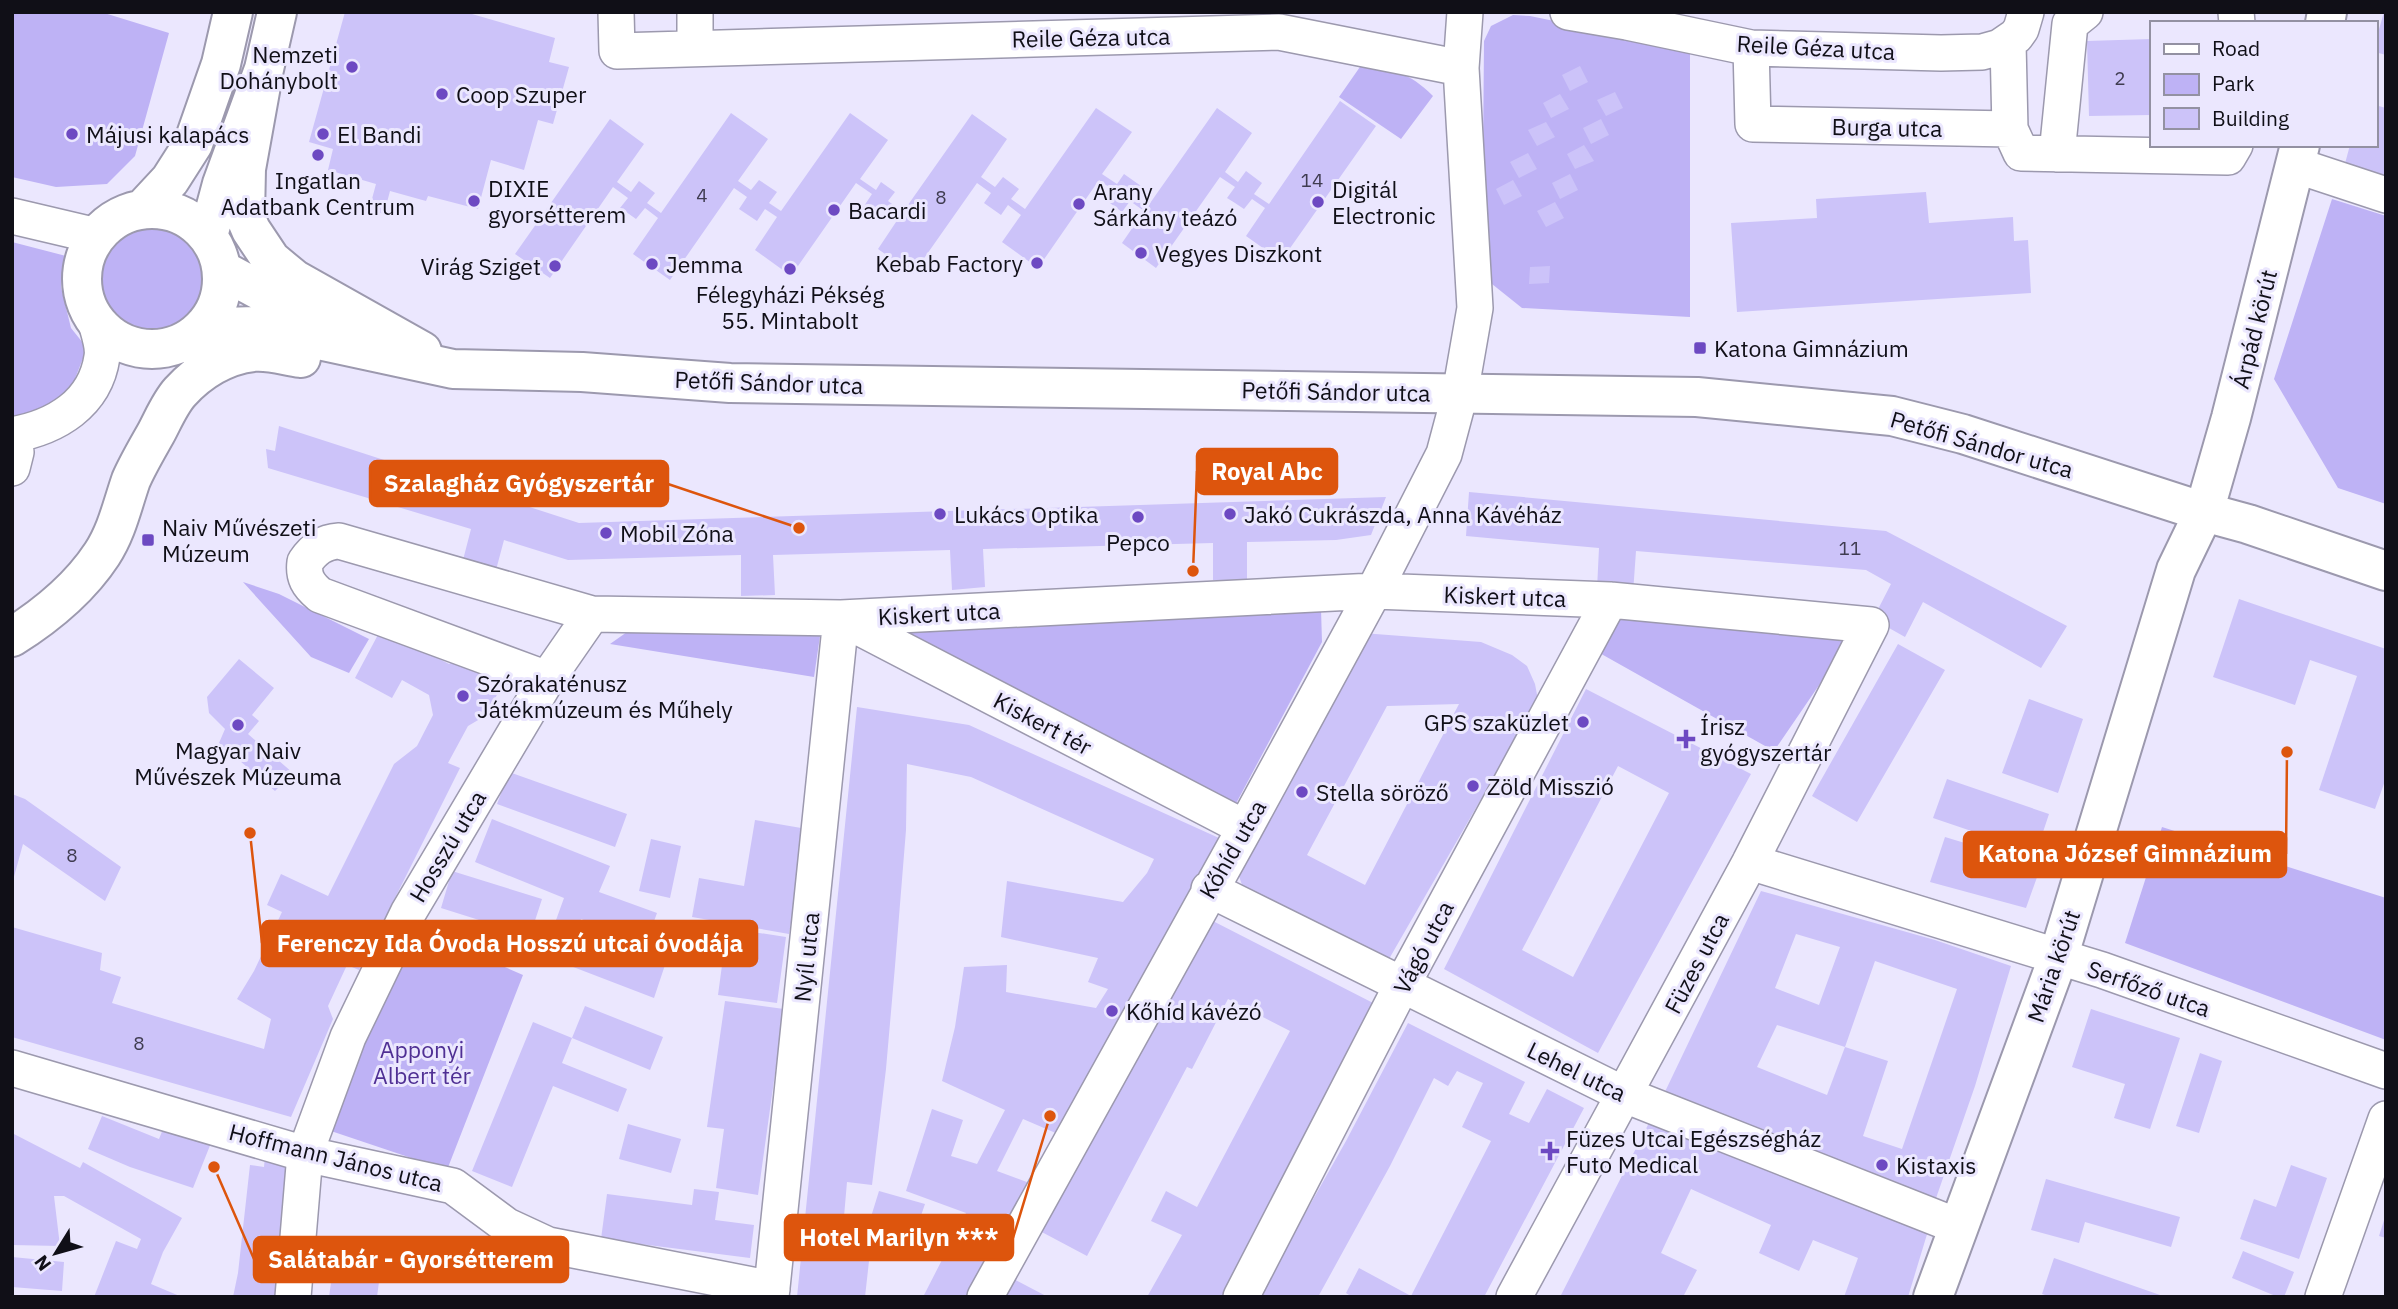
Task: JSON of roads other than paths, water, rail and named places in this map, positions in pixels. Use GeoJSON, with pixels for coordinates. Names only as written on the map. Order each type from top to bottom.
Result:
{"type":"FeatureCollection","features":[{"type":"Feature","properties":{"kind":"street"},"geometry":{"type":"LineString","coordinates":[[143,209],[170,180],[193,144],[221,64],[233,12]]}},
{"type":"Feature","properties":{"kind":"street"},"geometry":{"type":"LineString","coordinates":[[277,12],[246,169],[245,216],[260,247],[294,279],[453,369]]}},
{"type":"Feature","properties":{"kind":"street","name":"Reile Géza utca"},"geometry":{"type":"LineString","coordinates":[[616,12],[617,51],[695,47],[921,27],[1260,23],[1279,32],[1461,68]]}},
{"type":"Feature","properties":{"kind":"street"},"geometry":{"type":"LineString","coordinates":[[695,12],[695,47]]}},
{"type":"Feature","properties":{"kind":"street","name":"Kőhíd utca"},"geometry":{"type":"LineString","coordinates":[[985,1297],[1245,828],[1374,591],[1444,454],[1460,394],[1475,308],[1461,68],[1465,12]]}},
{"type":"Feature","properties":{"kind":"street","name":"Reile Géza utca"},"geometry":{"type":"LineString","coordinates":[[1568,12],[1751,48],[1995,47]]}},
{"type":"Feature","properties":{"kind":"street"},"geometry":{"type":"LineString","coordinates":[[2026,12],[2021,29],[1995,47],[2010,129],[2021,153],[2228,157],[2234,147]]}},
{"type":"Feature","properties":{"kind":"street"},"geometry":{"type":"LineString","coordinates":[[2057,154],[2070,24],[2085,12]]}},
{"type":"Feature","properties":{"kind":"street","name":"Burga utca"},"geometry":{"type":"LineString","coordinates":[[1751,48],[1753,124],[2010,129]]}},
{"type":"Feature","properties":{"kind":"street"},"geometry":{"type":"LineString","coordinates":[[12,637],[48,612],[88,573],[114,533],[132,479],[145,411],[169,352],[208,322],[217,306],[222,288],[215,253],[222,184],[264,69]]}},
{"type":"Feature","properties":{"kind":"street"},"geometry":{"type":"LineString","coordinates":[[2298,155],[2386,195]]}},
{"type":"Feature","properties":{"kind":"street","name":"Árpád körút"},"geometry":{"type":"LineString","coordinates":[[2204,512],[2231,418],[2298,155]]}},
{"type":"Feature","properties":{"kind":"street"},"geometry":{"type":"LineString","coordinates":[[12,435],[50,423],[71,411],[90,393],[103,355],[82,277],[88,251],[110,222],[143,209],[162,209],[179,214],[195,223],[215,253]]}},
{"type":"Feature","properties":{"kind":"street"},"geometry":{"type":"LineString","coordinates":[[12,216],[97,236]]}},
{"type":"Feature","properties":{"kind":"street","name":"Petőfi Sándor utca"},"geometry":{"type":"LineString","coordinates":[[215,253],[285,304],[453,369]]}},
{"type":"Feature","properties":{"kind":"street"},"geometry":{"type":"LineString","coordinates":[[95,319],[108,333],[124,343],[142,348],[160,349],[187,339]]}},
{"type":"Feature","properties":{"kind":"street","name":"Petőfi Sándor utca"},"geometry":{"type":"LineString","coordinates":[[187,339],[225,327],[254,326],[453,369],[582,372],[730,383],[1697,397],[1892,416],[1963,434],[2386,570]]}},
{"type":"Feature","properties":{"kind":"street"},"geometry":{"type":"LineString","coordinates":[[132,479],[178,393],[204,370],[239,355],[257,351],[378,367],[453,369]]}},
{"type":"Feature","properties":{"kind":"street"},"geometry":{"type":"LineString","coordinates":[[12,442],[16,452],[12,468]]}},
{"type":"Feature","properties":{"kind":"street","name":"Mária körút"},"geometry":{"type":"LineString","coordinates":[[1933,1297],[2058,958],[2176,570],[2204,512]]}},
{"type":"Feature","properties":{"kind":"street","name":"Kiskert utca"},"geometry":{"type":"LineString","coordinates":[[547,679],[320,594],[311,588],[306,580],[305,562],[319,546],[339,541],[592,614],[841,618],[1374,591],[1610,600],[1871,625]]}},
{"type":"Feature","properties":{"kind":"street","name":"Vágó utca"},"geometry":{"type":"LineString","coordinates":[[1241,1297],[1402,985],[1610,600]]}},
{"type":"Feature","properties":{"kind":"street","name":"Hosszú utca"},"geometry":{"type":"LineString","coordinates":[[293,1297],[305,1154],[348,1037],[408,913],[547,679],[592,614]]}},
{"type":"Feature","properties":{"kind":"street","name":"Kiskert tér"},"geometry":{"type":"LineString","coordinates":[[841,618],[1245,828]]}},
{"type":"Feature","properties":{"kind":"street","name":"Nyíl utca"},"geometry":{"type":"LineString","coordinates":[[772,1293],[841,618]]}},
{"type":"Feature","properties":{"kind":"street","name":"Füzes utca"},"geometry":{"type":"LineString","coordinates":[[1514,1297],[1750,862],[1871,625]]}},
{"type":"Feature","properties":{"kind":"street","name":"Serfőző utca"},"geometry":{"type":"LineString","coordinates":[[1750,862],[2102,970],[2386,1071]]}},
{"type":"Feature","properties":{"kind":"street","name":"Lehel utca"},"geometry":{"type":"LineString","coordinates":[[1209,889],[1625,1095],[1958,1226]]}},
{"type":"Feature","properties":{"kind":"street","name":"Hoffmann János utca"},"geometry":{"type":"LineString","coordinates":[[12,1068],[305,1154],[453,1186],[507,1226],[548,1245],[772,1293]]}},
{"type":"Feature","properties":{"kind":"street"},"geometry":{"type":"LineString","coordinates":[[2323,1297],[2386,1119]]}},
{"type":"Feature","properties":{"kind":"place","name":"Nemzeti Dohánybolt"},"geometry":{"type":"Point","coordinates":[352,67]}},
{"type":"Feature","properties":{"kind":"place","name":"Coop Szuper"},"geometry":{"type":"Point","coordinates":[442,94]}},
{"type":"Feature","properties":{"kind":"place","name":"Májusi kalapács"},"geometry":{"type":"Point","coordinates":[72,134]}},
{"type":"Feature","properties":{"kind":"place","name":"El Bandi"},"geometry":{"type":"Point","coordinates":[323,134]}},
{"type":"Feature","properties":{"kind":"place","name":"Ingatlan Adatbank Centrum"},"geometry":{"type":"Point","coordinates":[318,155]}},
{"type":"Feature","properties":{"kind":"place","name":"DIXIE gyorsétterem"},"geometry":{"type":"Point","coordinates":[474,201]}},
{"type":"Feature","properties":{"kind":"place","name":"Digitál Electronic"},"geometry":{"type":"Point","coordinates":[1318,202]}},
{"type":"Feature","properties":{"kind":"place","name":"Arany Sárkány teázó"},"geometry":{"type":"Point","coordinates":[1079,204]}},
{"type":"Feature","properties":{"kind":"place","name":"Bacardi"},"geometry":{"type":"Point","coordinates":[834,210]}},
{"type":"Feature","properties":{"kind":"place","name":"Vegyes Diszkont"},"geometry":{"type":"Point","coordinates":[1141,253]}},
{"type":"Feature","properties":{"kind":"place","name":"Kebab Factory"},"geometry":{"type":"Point","coordinates":[1037,263]}},
{"type":"Feature","properties":{"kind":"place","name":"Jemma"},"geometry":{"type":"Point","coordinates":[652,264]}},
{"type":"Feature","properties":{"kind":"place","name":"Virág Sziget"},"geometry":{"type":"Point","coordinates":[555,266]}},
{"type":"Feature","properties":{"kind":"place","name":"Félegyházi Pékség 55. Mintabolt"},"geometry":{"type":"Point","coordinates":[790,269]}},
{"type":"Feature","properties":{"kind":"place","name":"Katona Gimnázium"},"geometry":{"type":"Point","coordinates":[1700,348]}},
{"type":"Feature","properties":{"kind":"place","name":"Lukács Optika"},"geometry":{"type":"Point","coordinates":[940,514]}},
{"type":"Feature","properties":{"kind":"place","name":"Jakó Cukrászda, Anna Kávéház"},"geometry":{"type":"Point","coordinates":[1230,514]}},
{"type":"Feature","properties":{"kind":"place","name":"Pepco"},"geometry":{"type":"Point","coordinates":[1138,517]}},
{"type":"Feature","properties":{"kind":"place","name":"Szalagház Gyógyszertár"},"geometry":{"type":"Point","coordinates":[799,528]}},
{"type":"Feature","properties":{"kind":"place","name":"Mobil Zóna"},"geometry":{"type":"Point","coordinates":[606,533]}},
{"type":"Feature","properties":{"kind":"place","name":"Naiv Művészeti Múzeum"},"geometry":{"type":"Point","coordinates":[148,540]}},
{"type":"Feature","properties":{"kind":"place","name":"Royal Abc"},"geometry":{"type":"Point","coordinates":[1193,571]}},
{"type":"Feature","properties":{"kind":"place","name":"Szórakaténusz Játékmúzeum és Műhely"},"geometry":{"type":"Point","coordinates":[463,696]}},
{"type":"Feature","properties":{"kind":"place","name":"GPS szaküzlet"},"geometry":{"type":"Point","coordinates":[1583,722]}},
{"type":"Feature","properties":{"kind":"place","name":"Magyar Naiv Művészek Múzeuma"},"geometry":{"type":"Point","coordinates":[238,725]}},
{"type":"Feature","properties":{"kind":"place","name":"Írisz gyógyszertár"},"geometry":{"type":"Point","coordinates":[1686,739]}},
{"type":"Feature","properties":{"kind":"place","name":"Katona József Gimnázium"},"geometry":{"type":"Point","coordinates":[2287,752]}},
{"type":"Feature","properties":{"kind":"place","name":"Zöld Misszió"},"geometry":{"type":"Point","coordinates":[1473,786]}},
{"type":"Feature","properties":{"kind":"place","name":"Stella söröző"},"geometry":{"type":"Point","coordinates":[1302,792]}},
{"type":"Feature","properties":{"kind":"place","name":"Ferenczy Ida Óvoda Hosszú utcai óvodája"},"geometry":{"type":"Point","coordinates":[250,833]}},
{"type":"Feature","properties":{"kind":"place","name":"Kőhíd kávézó"},"geometry":{"type":"Point","coordinates":[1112,1011]}},
{"type":"Feature","properties":{"kind":"place","name":"Hotel Marilyn ***"},"geometry":{"type":"Point","coordinates":[1050,1116]}},
{"type":"Feature","properties":{"kind":"place","name":"Füzes Utcai Egészségház Futo Medical"},"geometry":{"type":"Point","coordinates":[1550,1151]}},
{"type":"Feature","properties":{"kind":"place","name":"Kistaxis"},"geometry":{"type":"Point","coordinates":[1882,1165]}},
{"type":"Feature","properties":{"kind":"place","name":"Salátabár - Gyorsétterem"},"geometry":{"type":"Point","coordinates":[214,1167]}},
{"type":"Feature","properties":{"kind":"park label","name":"Apponyi Albert tér"},"geometry":{"type":"Point","coordinates":[422,1062]}}]}
